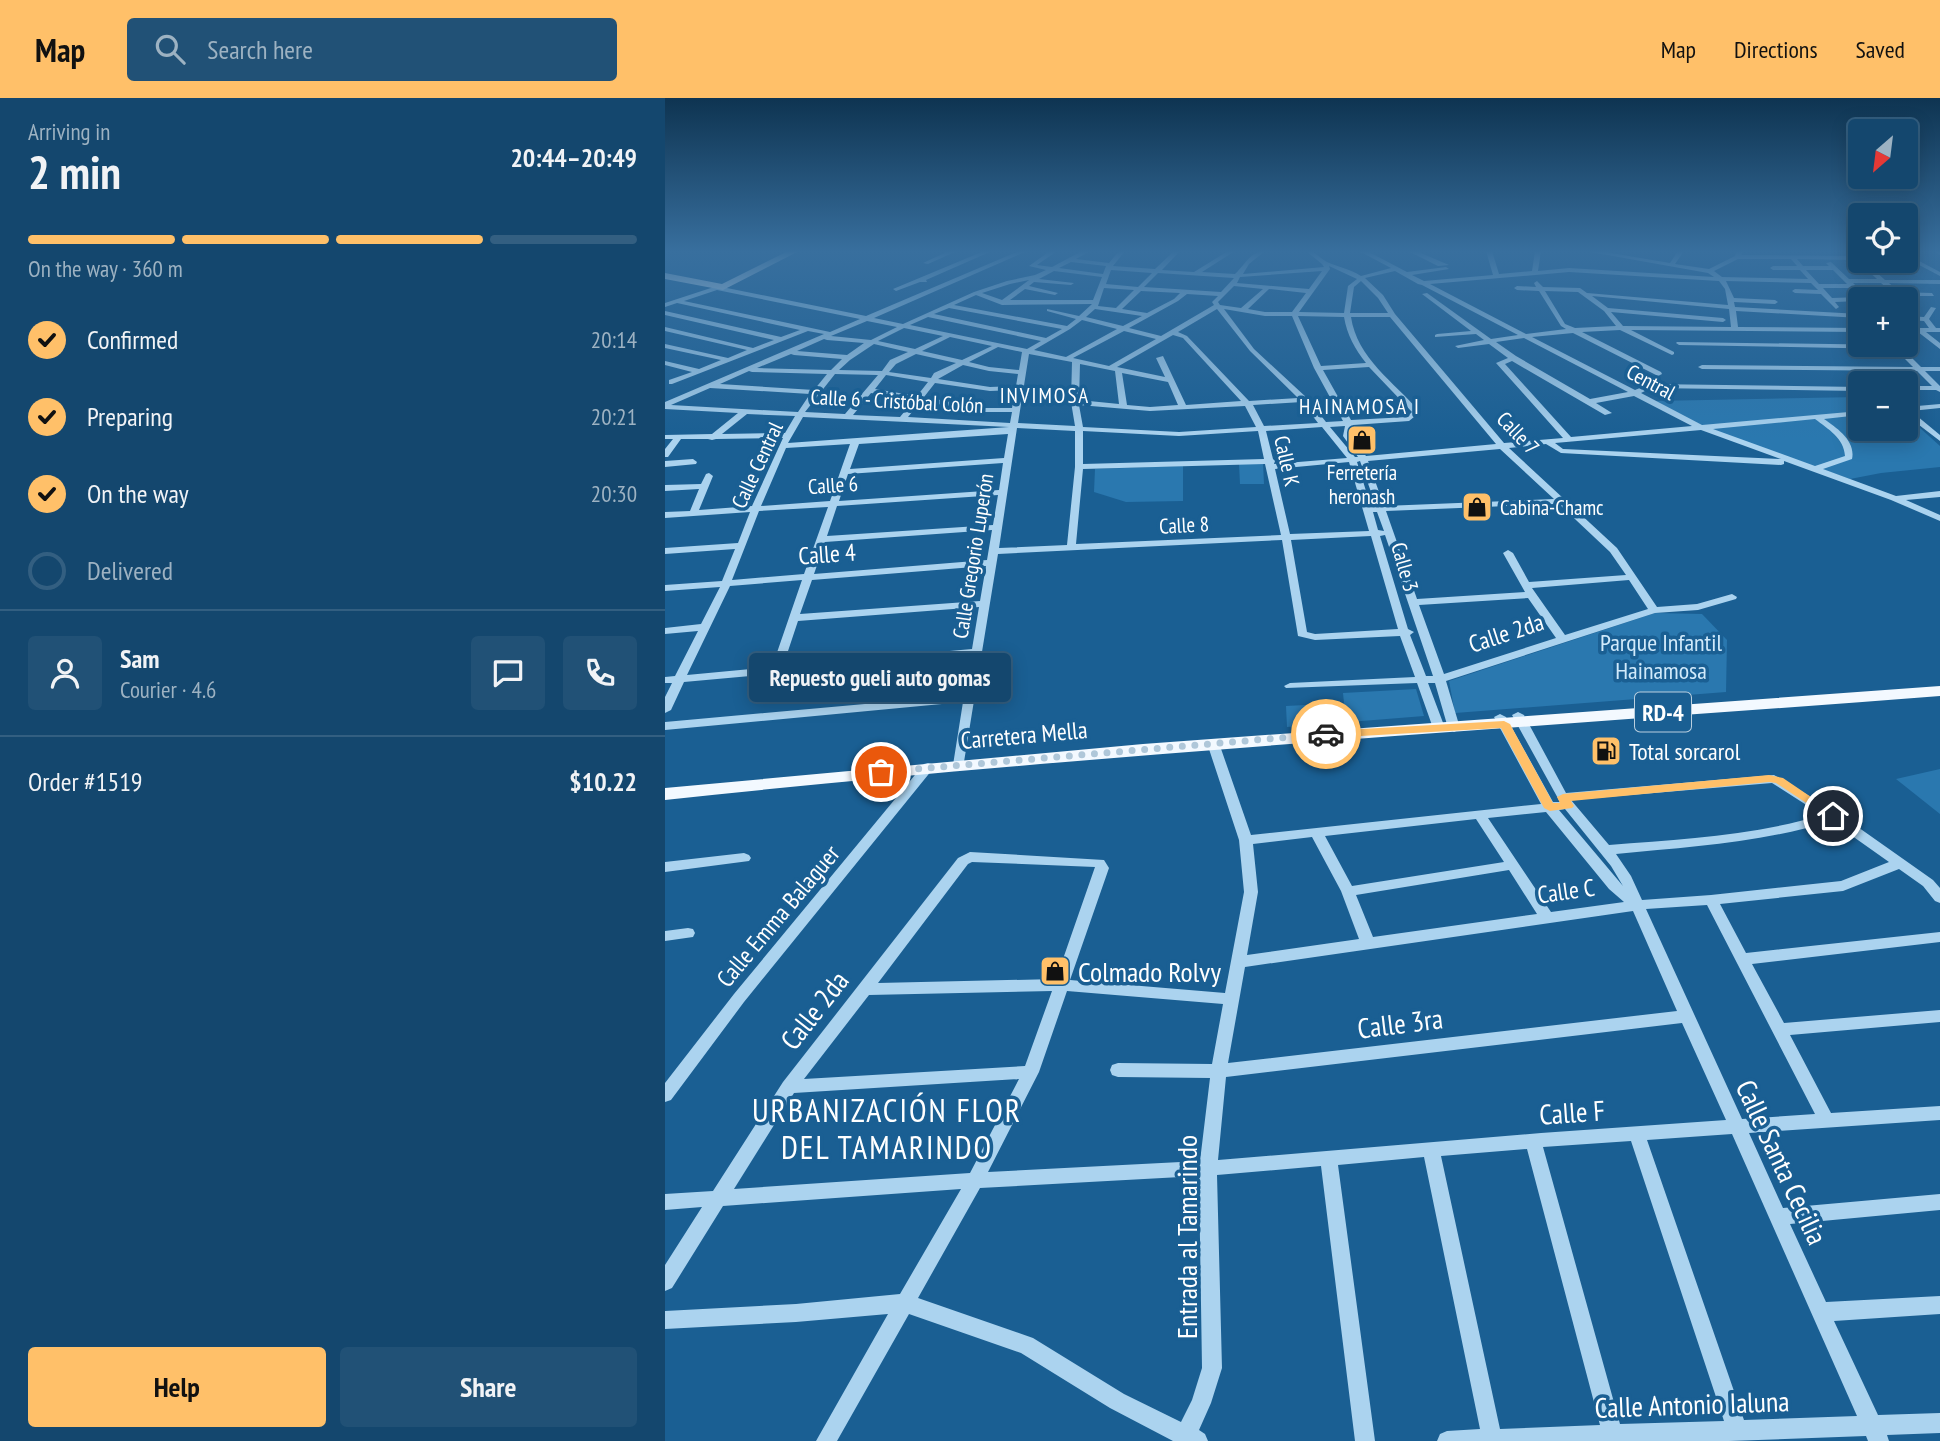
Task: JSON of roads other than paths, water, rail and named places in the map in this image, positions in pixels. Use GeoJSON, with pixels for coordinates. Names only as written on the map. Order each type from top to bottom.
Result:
{"type":"FeatureCollection","features":[{"type":"Feature","properties":{"kind":"main road","name":"RD-4"},"geometry":{"type":"LineString","coordinates":[[1511,720],[1940,682]]}},
{"type":"Feature","properties":{"kind":"main road","name":"RD-4"},"geometry":{"type":"LineString","coordinates":[[1445,725],[1940,691]]}},
{"type":"Feature","properties":{"kind":"main road","name":"Carretera Mella"},"geometry":{"type":"LineString","coordinates":[[665,794],[928,767],[1445,725]]}},
{"type":"Feature","properties":{"kind":"street"},"geometry":{"type":"LineString","coordinates":[[668,314],[781,339]]}},
{"type":"Feature","properties":{"kind":"street"},"geometry":{"type":"LineString","coordinates":[[735,314],[828,336],[874,342],[962,362],[1022,372]]}},
{"type":"Feature","properties":{"kind":"street"},"geometry":{"type":"LineString","coordinates":[[835,314],[1170,380]]}},
{"type":"Feature","properties":{"kind":"street"},"geometry":{"type":"LineString","coordinates":[[665,406],[879,314]]}},
{"type":"Feature","properties":{"kind":"street","name":"Calle Central"},"geometry":{"type":"LineString","coordinates":[[665,710],[726,584],[754,510],[801,414],[849,357],[931,314]]}},
{"type":"Feature","properties":{"kind":"street"},"geometry":{"type":"LineString","coordinates":[[991,314],[1068,328]]}},
{"type":"Feature","properties":{"kind":"street"},"geometry":{"type":"LineString","coordinates":[[1064,314],[1162,338]]}},
{"type":"Feature","properties":{"kind":"street"},"geometry":{"type":"LineString","coordinates":[[1025,353],[1068,328],[1086,314]]}},
{"type":"Feature","properties":{"kind":"street"},"geometry":{"type":"LineString","coordinates":[[1142,314],[1149,315]]}},
{"type":"Feature","properties":{"kind":"street"},"geometry":{"type":"LineString","coordinates":[[1113,369],[1204,314]]}},
{"type":"Feature","properties":{"kind":"street"},"geometry":{"type":"LineString","coordinates":[[1223,314],[1252,350],[1304,400],[1322,424]]}},
{"type":"Feature","properties":{"kind":"street"},"geometry":{"type":"LineString","coordinates":[[1262,314],[1392,315]]}},
{"type":"Feature","properties":{"kind":"street"},"geometry":{"type":"LineString","coordinates":[[1294,314],[1318,368],[1349,424]]}},
{"type":"Feature","properties":{"kind":"street"},"geometry":{"type":"LineString","coordinates":[[1318,368],[1370,365],[1348,325],[1347,314]]}},
{"type":"Feature","properties":{"kind":"street"},"geometry":{"type":"LineString","coordinates":[[1452,314],[1513,358],[1608,413]]}},
{"type":"Feature","properties":{"kind":"street","name":"Central"},"geometry":{"type":"LineString","coordinates":[[1483,314],[1700,427],[1894,498],[1940,518]]}},
{"type":"Feature","properties":{"kind":"street"},"geometry":{"type":"LineString","coordinates":[[1555,314],[1563,326],[1658,374]]}},
{"type":"Feature","properties":{"kind":"street"},"geometry":{"type":"LineString","coordinates":[[1609,314],[1621,328],[1672,353]]}},
{"type":"Feature","properties":{"kind":"street"},"geometry":{"type":"LineString","coordinates":[[1638,314],[1735,325],[1848,330]]}},
{"type":"Feature","properties":{"kind":"street"},"geometry":{"type":"LineString","coordinates":[[1733,314],[1735,325]]}},
{"type":"Feature","properties":{"kind":"street"},"geometry":{"type":"LineString","coordinates":[[928,315],[1045,340]]}},
{"type":"Feature","properties":{"kind":"street"},"geometry":{"type":"LineString","coordinates":[[1065,360],[1149,315]]}},
{"type":"Feature","properties":{"kind":"street","name":"Calle 7"},"geometry":{"type":"LineString","coordinates":[[1392,315],[1502,446],[1614,550],[1654,610]]}},
{"type":"Feature","properties":{"kind":"street"},"geometry":{"type":"LineString","coordinates":[[764,320],[776,316]]}},
{"type":"Feature","properties":{"kind":"street"},"geometry":{"type":"LineString","coordinates":[[1458,346],[1570,330],[1735,325]]}},
{"type":"Feature","properties":{"kind":"street"},"geometry":{"type":"LineString","coordinates":[[1650,386],[1690,327]]}},
{"type":"Feature","properties":{"kind":"street"},"geometry":{"type":"LineString","coordinates":[[665,328],[754,350]]}},
{"type":"Feature","properties":{"kind":"street"},"geometry":{"type":"LineString","coordinates":[[668,382],[806,329]]}},
{"type":"Feature","properties":{"kind":"street"},"geometry":{"type":"LineString","coordinates":[[1920,330],[1937,330]]}},
{"type":"Feature","properties":{"kind":"street"},"geometry":{"type":"LineString","coordinates":[[1920,330],[1939,345]]}},
{"type":"Feature","properties":{"kind":"street","name":"Calle K"},"geometry":{"type":"LineString","coordinates":[[1172,332],[1185,337],[1248,404],[1262,430],[1272,464],[1302,634],[1315,637],[1404,632]]}},
{"type":"Feature","properties":{"kind":"street"},"geometry":{"type":"LineString","coordinates":[[1437,336],[1477,332]]}},
{"type":"Feature","properties":{"kind":"street"},"geometry":{"type":"LineString","coordinates":[[848,416],[893,362],[947,337]]}},
{"type":"Feature","properties":{"kind":"street"},"geometry":{"type":"LineString","coordinates":[[1679,343],[1848,345]]}},
{"type":"Feature","properties":{"kind":"street"},"geometry":{"type":"LineString","coordinates":[[665,346],[729,360]]}},
{"type":"Feature","properties":{"kind":"street"},"geometry":{"type":"LineString","coordinates":[[903,419],[934,379],[995,346]]}},
{"type":"Feature","properties":{"kind":"street"},"geometry":{"type":"LineString","coordinates":[[789,352],[849,357]]}},
{"type":"Feature","properties":{"kind":"street","name":"Calle Gregorio Luperón"},"geometry":{"type":"LineString","coordinates":[[959,765],[1025,353]]}},
{"type":"Feature","properties":{"kind":"street"},"geometry":{"type":"LineString","coordinates":[[1907,357],[1939,389]]}},
{"type":"Feature","properties":{"kind":"street"},"geometry":{"type":"LineString","coordinates":[[1160,358],[1183,407]]}},
{"type":"Feature","properties":{"kind":"street"},"geometry":{"type":"LineString","coordinates":[[1513,358],[1500,363],[1568,439]]}},
{"type":"Feature","properties":{"kind":"street"},"geometry":{"type":"LineString","coordinates":[[1071,548],[1079,467],[1079,429],[1075,402],[1076,362]]}},
{"type":"Feature","properties":{"kind":"street"},"geometry":{"type":"LineString","coordinates":[[665,363],[699,371]]}},
{"type":"Feature","properties":{"kind":"street","name":"Calle 6 - Cristóbal Colón"},"geometry":{"type":"LineString","coordinates":[[665,406],[1014,428],[1179,434],[1349,424],[1409,419],[1414,416],[1416,412],[1370,365]]}},
{"type":"Feature","properties":{"kind":"street"},"geometry":{"type":"LineString","coordinates":[[1703,367],[1940,369]]}},
{"type":"Feature","properties":{"kind":"street"},"geometry":{"type":"LineString","coordinates":[[748,369],[884,373],[990,389],[1020,388]]}},
{"type":"Feature","properties":{"kind":"street"},"geometry":{"type":"LineString","coordinates":[[1113,369],[1123,406]]}},
{"type":"Feature","properties":{"kind":"street"},"geometry":{"type":"LineString","coordinates":[[668,382],[703,388],[818,392]]}},
{"type":"Feature","properties":{"kind":"street"},"geometry":{"type":"LineString","coordinates":[[1589,402],[1636,393],[1650,386],[1848,389]]}},
{"type":"Feature","properties":{"kind":"street"},"geometry":{"type":"LineString","coordinates":[[1918,388],[1939,389]]}},
{"type":"Feature","properties":{"kind":"street"},"geometry":{"type":"LineString","coordinates":[[869,390],[984,410],[1017,410]]}},
{"type":"Feature","properties":{"kind":"street"},"geometry":{"type":"LineString","coordinates":[[1075,402],[1183,407],[1304,400]]}},
{"type":"Feature","properties":{"kind":"street"},"geometry":{"type":"LineString","coordinates":[[1918,409],[1940,407]]}},
{"type":"Feature","properties":{"kind":"street"},"geometry":{"type":"LineString","coordinates":[[712,438],[745,411]]}},
{"type":"Feature","properties":{"kind":"street"},"geometry":{"type":"LineString","coordinates":[[1079,467],[1272,464],[1848,414]]}},
{"type":"Feature","properties":{"kind":"street"},"geometry":{"type":"LineString","coordinates":[[1815,469],[1825,463],[1849,457],[1850,451],[1847,444],[1817,417]]}},
{"type":"Feature","properties":{"kind":"street"},"geometry":{"type":"LineString","coordinates":[[1918,420],[1940,439]]}},
{"type":"Feature","properties":{"kind":"street","name":"Calle 3"},"geometry":{"type":"LineString","coordinates":[[1322,424],[1357,458],[1368,509],[1404,632],[1423,681],[1445,725]]}},
{"type":"Feature","properties":{"kind":"street","name":"Calle 3"},"geometry":{"type":"LineString","coordinates":[[1349,424],[1347,436],[1381,509],[1440,679],[1445,725]]}},
{"type":"Feature","properties":{"kind":"street"},"geometry":{"type":"LineString","coordinates":[[784,446],[1014,428]]}},
{"type":"Feature","properties":{"kind":"street"},"geometry":{"type":"LineString","coordinates":[[665,437],[789,435]]}},
{"type":"Feature","properties":{"kind":"street"},"geometry":{"type":"LineString","coordinates":[[665,455],[678,438]]}},
{"type":"Feature","properties":{"kind":"street"},"geometry":{"type":"LineString","coordinates":[[1546,441],[1561,451],[1795,462]]}},
{"type":"Feature","properties":{"kind":"street"},"geometry":{"type":"LineString","coordinates":[[776,670],[855,442]]}},
{"type":"Feature","properties":{"kind":"street"},"geometry":{"type":"LineString","coordinates":[[846,472],[1008,460]]}},
{"type":"Feature","properties":{"kind":"street"},"geometry":{"type":"LineString","coordinates":[[665,464],[693,463]]}},
{"type":"Feature","properties":{"kind":"street"},"geometry":{"type":"LineString","coordinates":[[693,513],[709,476]]}},
{"type":"Feature","properties":{"kind":"street"},"geometry":{"type":"LineString","coordinates":[[665,488],[705,486]]}},
{"type":"Feature","properties":{"kind":"street","name":"Calle 6"},"geometry":{"type":"LineString","coordinates":[[665,515],[1004,492]]}},
{"type":"Feature","properties":{"kind":"street"},"geometry":{"type":"LineString","coordinates":[[1894,498],[1940,494]]}},
{"type":"Feature","properties":{"kind":"street"},"geometry":{"type":"LineString","coordinates":[[1923,496],[1940,509]]}},
{"type":"Feature","properties":{"kind":"street"},"geometry":{"type":"LineString","coordinates":[[1368,509],[1562,501]]}},
{"type":"Feature","properties":{"kind":"street"},"geometry":{"type":"LineString","coordinates":[[822,539],[998,527]]}},
{"type":"Feature","properties":{"kind":"street","name":"Calle 8"},"geometry":{"type":"LineString","coordinates":[[994,551],[1389,533]]}},
{"type":"Feature","properties":{"kind":"street"},"geometry":{"type":"LineString","coordinates":[[665,551],[741,547]]}},
{"type":"Feature","properties":{"kind":"street"},"geometry":{"type":"LineString","coordinates":[[1508,553],[1562,639]]}},
{"type":"Feature","properties":{"kind":"street","name":"Calle 4"},"geometry":{"type":"LineString","coordinates":[[665,588],[992,564]]}},
{"type":"Feature","properties":{"kind":"street"},"geometry":{"type":"LineString","coordinates":[[1412,602],[1633,577]]}},
{"type":"Feature","properties":{"kind":"street","name":"Calle 2da"},"geometry":{"type":"LineString","coordinates":[[1290,686],[1440,679],[1654,610],[1698,607],[1732,597]]}},
{"type":"Feature","properties":{"kind":"street"},"geometry":{"type":"LineString","coordinates":[[794,618],[985,604]]}},
{"type":"Feature","properties":{"kind":"street"},"geometry":{"type":"LineString","coordinates":[[665,631],[706,627]]}},
{"type":"Feature","properties":{"kind":"street"},"geometry":{"type":"LineString","coordinates":[[1404,632],[1423,632]]}},
{"type":"Feature","properties":{"kind":"street"},"geometry":{"type":"LineString","coordinates":[[665,680],[977,652]]}},
{"type":"Feature","properties":{"kind":"street"},"geometry":{"type":"LineString","coordinates":[[665,726],[969,698]]}},
{"type":"Feature","properties":{"kind":"street","name":"Calle Santa Cecilia"},"geometry":{"type":"LineString","coordinates":[[1511,720],[1565,802],[1624,873],[1633,889],[1637,905],[1875,1433]]}},
{"type":"Feature","properties":{"kind":"street","name":"Calle Santa Cecilia"},"geometry":{"type":"LineString","coordinates":[[1511,720],[1550,808],[1614,886],[1637,905]]}},
{"type":"Feature","properties":{"kind":"street","name":"Entrada al Tamarindo"},"geometry":{"type":"LineString","coordinates":[[1189,1440],[1212,1368],[1208,1168],[1219,1071],[1251,892],[1246,840],[1213,743]]}},
{"type":"Feature","properties":{"kind":"street","name":"Calle Emma Balaguer"},"geometry":{"type":"LineString","coordinates":[[665,1095],[739,998],[928,767]]}},
{"type":"Feature","properties":{"kind":"street"},"geometry":{"type":"LineString","coordinates":[[1246,840],[1481,817],[1550,808],[1565,802],[1769,778],[1779,780],[1833,816],[1928,883],[1940,898]]}},
{"type":"Feature","properties":{"kind":"street"},"geometry":{"type":"LineString","coordinates":[[1604,850],[1769,835],[1800,828],[1833,816]]}},
{"type":"Feature","properties":{"kind":"street"},"geometry":{"type":"LineString","coordinates":[[1481,817],[1546,916]]}},
{"type":"Feature","properties":{"kind":"street"},"geometry":{"type":"LineString","coordinates":[[1316,832],[1348,891],[1368,943]]}},
{"type":"Feature","properties":{"kind":"street"},"geometry":{"type":"LineString","coordinates":[[665,867],[744,858]]}},
{"type":"Feature","properties":{"kind":"street","name":"Calle 2da"},"geometry":{"type":"LineString","coordinates":[[717,1199],[789,1087],[963,861],[970,858],[1099,863],[1102,868],[1062,985]]}},
{"type":"Feature","properties":{"kind":"street","name":"Calle C"},"geometry":{"type":"LineString","coordinates":[[1238,962],[1546,916],[1843,886],[1898,864]]}},
{"type":"Feature","properties":{"kind":"street"},"geometry":{"type":"LineString","coordinates":[[1348,891],[1514,865]]}},
{"type":"Feature","properties":{"kind":"street"},"geometry":{"type":"LineString","coordinates":[[1711,900],[1826,1119]]}},
{"type":"Feature","properties":{"kind":"street"},"geometry":{"type":"LineString","coordinates":[[665,936],[688,933]]}},
{"type":"Feature","properties":{"kind":"street"},"geometry":{"type":"LineString","coordinates":[[1743,959],[1940,937]]}},
{"type":"Feature","properties":{"kind":"street"},"geometry":{"type":"LineString","coordinates":[[863,989],[1062,985],[1232,999]]}},
{"type":"Feature","properties":{"kind":"street"},"geometry":{"type":"LineString","coordinates":[[826,1441],[975,1180],[1031,1072],[1062,985]]}},
{"type":"Feature","properties":{"kind":"street","name":"Calle 3ra"},"geometry":{"type":"LineString","coordinates":[[1118,1070],[1219,1071],[1687,1016]]}},
{"type":"Feature","properties":{"kind":"street"},"geometry":{"type":"LineString","coordinates":[[1780,1030],[1940,1016]]}},
{"type":"Feature","properties":{"kind":"street"},"geometry":{"type":"LineString","coordinates":[[789,1087],[1031,1072]]}},
{"type":"Feature","properties":{"kind":"street","name":"Calle F"},"geometry":{"type":"LineString","coordinates":[[665,1202],[975,1180],[1208,1168],[1533,1141],[1940,1113]]}},
{"type":"Feature","properties":{"kind":"street"},"geometry":{"type":"LineString","coordinates":[[1637,1134],[1737,1430]]}},
{"type":"Feature","properties":{"kind":"street"},"geometry":{"type":"LineString","coordinates":[[1533,1141],[1613,1435]]}},
{"type":"Feature","properties":{"kind":"street"},"geometry":{"type":"LineString","coordinates":[[1431,1149],[1492,1439]]}},
{"type":"Feature","properties":{"kind":"street"},"geometry":{"type":"LineString","coordinates":[[1329,1158],[1365,1441]]}},
{"type":"Feature","properties":{"kind":"street"},"geometry":{"type":"LineString","coordinates":[[665,1282],[717,1199]]}},
{"type":"Feature","properties":{"kind":"street"},"geometry":{"type":"LineString","coordinates":[[1779,1217],[1940,1202]]}},
{"type":"Feature","properties":{"kind":"street"},"geometry":{"type":"LineString","coordinates":[[665,1320],[796,1313],[904,1303],[1026,1345],[1117,1401],[1189,1440]]}},
{"type":"Feature","properties":{"kind":"street"},"geometry":{"type":"LineString","coordinates":[[1821,1312],[1940,1305]]}},
{"type":"Feature","properties":{"kind":"street","name":"Calle Antonio Ialuna"},"geometry":{"type":"LineString","coordinates":[[1447,1441],[1737,1430],[1875,1433],[1940,1423]]}},
{"type":"Feature","properties":{"kind":"place","name":"Ferretería heronash"},"geometry":{"type":"Point","coordinates":[1362,440]}},
{"type":"Feature","properties":{"kind":"place","name":"Cabina-Chamc"},"geometry":{"type":"Point","coordinates":[1477,507]}},
{"type":"Feature","properties":{"kind":"place","name":"Total sorcarol"},"geometry":{"type":"Point","coordinates":[1606,751]}},
{"type":"Feature","properties":{"kind":"place","name":"Repuesto gueli auto gomas"},"geometry":{"type":"Point","coordinates":[881,772]}},
{"type":"Feature","properties":{"kind":"place","name":"Colmado Rolvy"},"geometry":{"type":"Point","coordinates":[1055,971]}},
{"type":"Feature","properties":{"kind":"district","name":"INVIMOSA"},"geometry":{"type":"Point","coordinates":[1045,395]}},
{"type":"Feature","properties":{"kind":"district","name":"HAINAMOSA I"},"geometry":{"type":"Point","coordinates":[1360,406]}},
{"type":"Feature","properties":{"kind":"district","name":"URBANIZACIÓN FLOR DEL TAMARINDO"},"geometry":{"type":"Point","coordinates":[887,1128]}},
{"type":"Feature","properties":{"kind":"park label","name":"Parque Infantil Hainamosa"},"geometry":{"type":"Point","coordinates":[1661,656]}}]}
